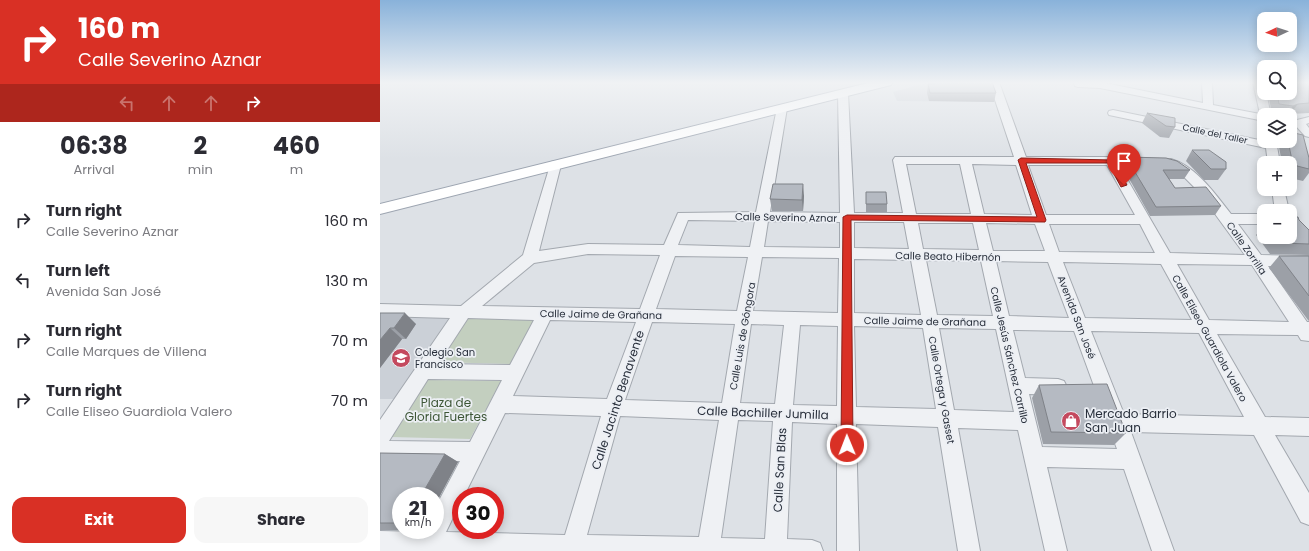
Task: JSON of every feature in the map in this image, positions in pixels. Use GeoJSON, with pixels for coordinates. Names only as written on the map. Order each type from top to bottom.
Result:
{"type":"FeatureCollection","features":[{"type":"Feature","properties":{"kind":"main road"},"geometry":{"type":"LineString","coordinates":[[380,209],[782,108]]}},
{"type":"Feature","properties":{"kind":"street","name":"Calle Luis de Góngora"},"geometry":{"type":"LineString","coordinates":[[708,550],[728,412],[782,108]]}},
{"type":"Feature","properties":{"kind":"street"},"geometry":{"type":"LineString","coordinates":[[843,108],[847,217],[846,415],[848,551]]}},
{"type":"Feature","properties":{"kind":"street","name":"Avenida San José"},"geometry":{"type":"LineString","coordinates":[[1003,108],[1054,258],[1080,324],[1088,387],[1118,423],[1163,551]]}},
{"type":"Feature","properties":{"kind":"street"},"geometry":{"type":"LineString","coordinates":[[1170,125],[1171,108]]}},
{"type":"Feature","properties":{"kind":"street"},"geometry":{"type":"LineString","coordinates":[[1212,108],[1257,117]]}},
{"type":"Feature","properties":{"kind":"street","name":"Calle del Taller"},"geometry":{"type":"LineString","coordinates":[[1113,113],[1257,141]]}},
{"type":"Feature","properties":{"kind":"street"},"geometry":{"type":"LineString","coordinates":[[1300,123],[1309,134]]}},
{"type":"Feature","properties":{"kind":"street","name":"Calle Ortega y Gasset"},"geometry":{"type":"LineString","coordinates":[[965,160],[899,160],[916,255],[930,321],[970,551]]}},
{"type":"Feature","properties":{"kind":"street"},"geometry":{"type":"LineString","coordinates":[[965,160],[1110,161]]}},
{"type":"Feature","properties":{"kind":"street","name":"Calle Jesús Sánchez Carrillo"},"geometry":{"type":"LineString","coordinates":[[965,160],[1056,551]]}},
{"type":"Feature","properties":{"kind":"street","name":"Calle Zorrilla"},"geometry":{"type":"LineString","coordinates":[[1110,161],[1166,162],[1178,165],[1194,178],[1226,219],[1307,332]]}},
{"type":"Feature","properties":{"kind":"street","name":"Calle Eliseo Guardiola Valero"},"geometry":{"type":"LineString","coordinates":[[1110,161],[1309,514]]}},
{"type":"Feature","properties":{"kind":"street"},"geometry":{"type":"LineString","coordinates":[[380,437],[452,327],[464,312],[530,258],[555,165]]}},
{"type":"Feature","properties":{"kind":"street","name":"Calle Severino Aznar"},"geometry":{"type":"LineString","coordinates":[[669,251],[683,216],[847,217],[978,220],[1143,220]]}},
{"type":"Feature","properties":{"kind":"street"},"geometry":{"type":"LineString","coordinates":[[1226,219],[1257,220]]}},
{"type":"Feature","properties":{"kind":"street","name":"Calle Beato Hibernón"},"geometry":{"type":"LineString","coordinates":[[530,258],[588,249],[1054,258],[1309,261]]}},
{"type":"Feature","properties":{"kind":"street","name":"Calle Jacinto Benavente"},"geometry":{"type":"LineString","coordinates":[[572,549],[613,408],[669,251]]}},
{"type":"Feature","properties":{"kind":"street","name":"Calle Jaime de Grañana"},"geometry":{"type":"LineString","coordinates":[[380,310],[1002,322],[1307,332]]}},
{"type":"Feature","properties":{"kind":"street"},"geometry":{"type":"LineString","coordinates":[[426,547],[546,313]]}},
{"type":"Feature","properties":{"kind":"street","name":"Calle San Blas"},"geometry":{"type":"LineString","coordinates":[[775,551],[783,414],[793,318]]}},
{"type":"Feature","properties":{"kind":"street"},"geometry":{"type":"LineString","coordinates":[[423,371],[516,373]]}},
{"type":"Feature","properties":{"kind":"street"},"geometry":{"type":"LineString","coordinates":[[1017,386],[1088,387]]}},
{"type":"Feature","properties":{"kind":"street","name":"Calle Bachiller Jumilla"},"geometry":{"type":"LineString","coordinates":[[500,404],[1025,421]]}},
{"type":"Feature","properties":{"kind":"street"},"geometry":{"type":"LineString","coordinates":[[1118,423],[1309,427]]}},
{"type":"Feature","properties":{"kind":"street"},"geometry":{"type":"LineString","coordinates":[[380,450],[475,452]]}},
{"type":"Feature","properties":{"kind":"street"},"geometry":{"type":"LineString","coordinates":[[1034,457],[1131,460]]}},
{"type":"Feature","properties":{"kind":"street"},"geometry":{"type":"LineString","coordinates":[[380,542],[426,547],[812,551]]}},
{"type":"Feature","properties":{"kind":"shaded area","name":"Colegio San Francisco"},"geometry":{"type":"Polygon","coordinates":[[[380,316],[449,318],[395,399],[380,399],[380,316]]]}},
{"type":"Feature","properties":{"kind":"green space"},"geometry":{"type":"Polygon","coordinates":[[[467,316],[536,317],[511,364],[437,362],[467,316]]]}},
{"type":"Feature","properties":{"kind":"green space","name":"Plaza de Gloria Fuertes"},"geometry":{"type":"Polygon","coordinates":[[[427,380],[501,381],[470,439],[391,437],[427,380]]]}},
{"type":"Feature","properties":{"kind":"building"},"geometry":{"type":"Polygon","coordinates":[[[1147,113],[1175,118],[1175,127],[1166,126],[1147,113]]]}},
{"type":"Feature","properties":{"kind":"building"},"geometry":{"type":"Polygon","coordinates":[[[1297,134],[1303,135],[1309,158],[1309,169],[1297,166],[1297,156],[1291,156],[1289,148],[1297,148],[1297,134]]]}},
{"type":"Feature","properties":{"kind":"building"},"geometry":{"type":"Polygon","coordinates":[[[1192,150],[1209,150],[1226,162],[1226,169],[1211,169],[1192,150]]]}},
{"type":"Feature","properties":{"kind":"building"},"geometry":{"type":"Polygon","coordinates":[[[1126,157],[1166,158],[1177,161],[1190,170],[1163,170],[1175,188],[1206,187],[1221,206],[1156,207],[1126,157]]]}},
{"type":"Feature","properties":{"kind":"building"},"geometry":{"type":"Polygon","coordinates":[[[773,184],[803,184],[802,200],[770,199],[773,184]]]}},
{"type":"Feature","properties":{"kind":"building"},"geometry":{"type":"Polygon","coordinates":[[[866,192],[886,192],[887,204],[866,204],[866,192]]]}},
{"type":"Feature","properties":{"kind":"building"},"geometry":{"type":"Polygon","coordinates":[[[1297,217],[1309,230],[1309,244],[1297,244],[1297,217]]]}},
{"type":"Feature","properties":{"kind":"building"},"geometry":{"type":"Polygon","coordinates":[[[1279,256],[1309,256],[1309,296],[1279,256]]]}},
{"type":"Feature","properties":{"kind":"building"},"geometry":{"type":"Polygon","coordinates":[[[380,313],[405,313],[394,328],[390,328],[380,340],[380,313]]]}},
{"type":"Feature","properties":{"kind":"building"},"geometry":{"type":"Polygon","coordinates":[[[1107,384],[1126,433],[1051,432],[1039,385],[1107,384]]]}},
{"type":"Feature","properties":{"kind":"building"},"geometry":{"type":"Polygon","coordinates":[[[380,453],[445,454],[426,487],[392,487],[392,523],[380,523],[380,453]]]}},
{"type":"Feature","properties":{"kind":"place","name":"Colegio San Francisco"},"geometry":{"type":"Point","coordinates":[401,358]}},
{"type":"Feature","properties":{"kind":"place","name":"Mercado Barrio San Juan"},"geometry":{"type":"Point","coordinates":[1071,421]}},
{"type":"Feature","properties":{"kind":"route"},"geometry":{"type":"LineString","coordinates":[[847,445],[847,217],[1042,220],[1021,160],[1110,161],[1124,185]]}}]}
